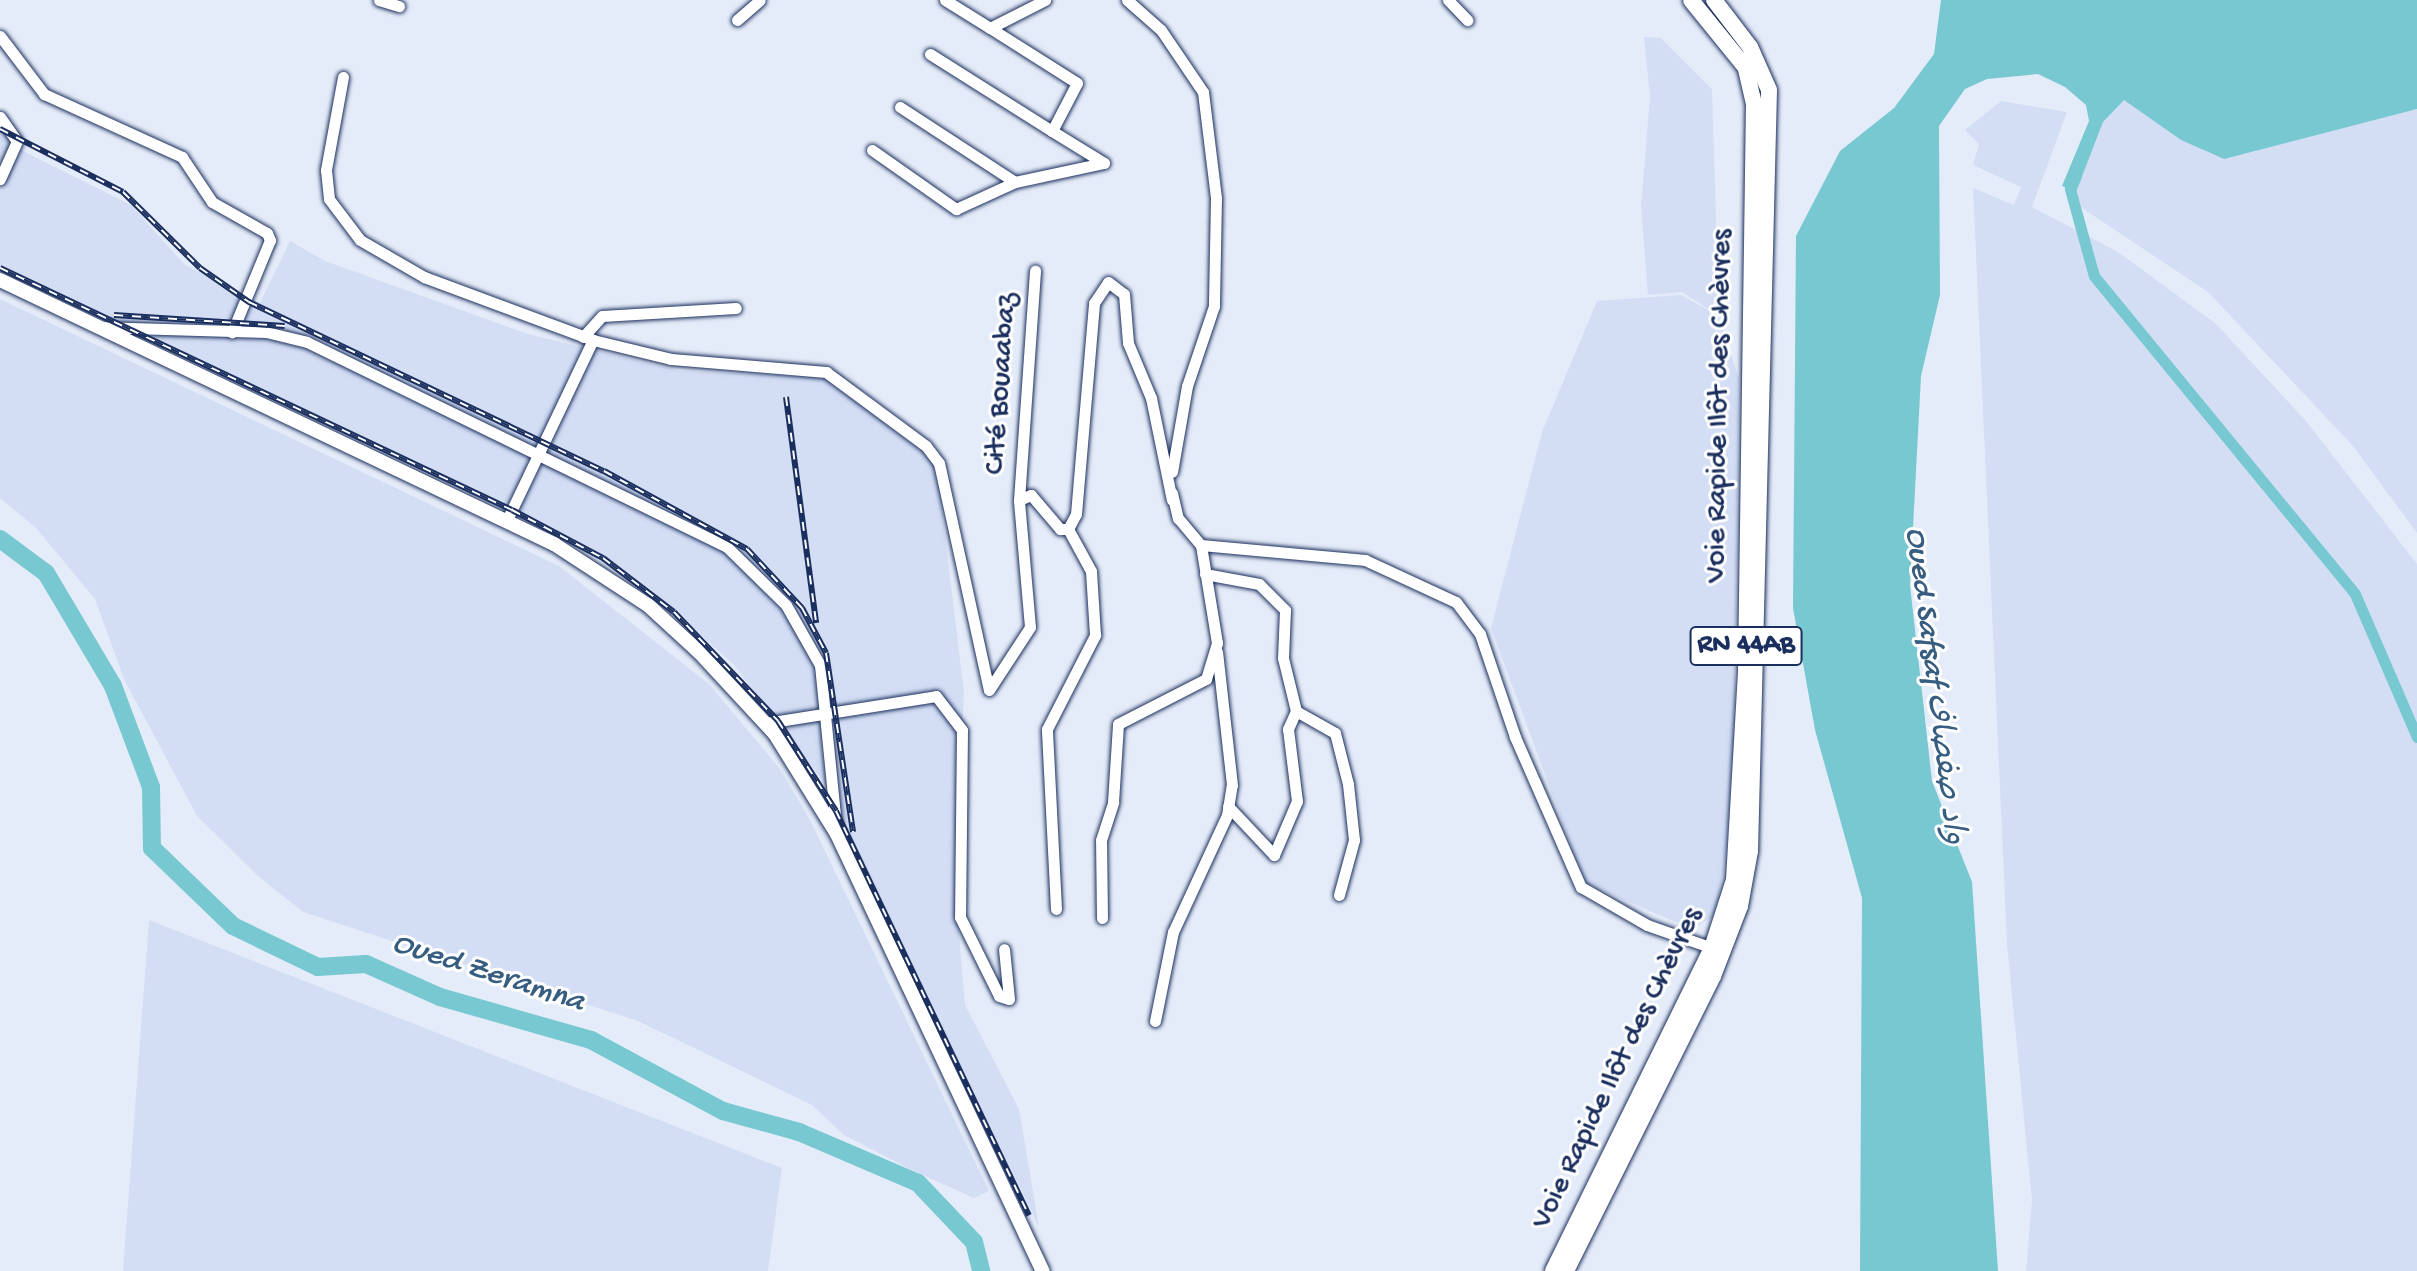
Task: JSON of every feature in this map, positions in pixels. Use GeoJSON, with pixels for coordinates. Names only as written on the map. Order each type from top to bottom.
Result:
{"type":"FeatureCollection","features":[{"type":"Feature","properties":{"kind":"highway","name":"Voie Rapide Ilôt des Chèvres"},"geometry":{"type":"LineString","coordinates":[[1553,1271],[1718,950],[1727,913],[1738,837],[1754,104],[1746,68],[1691,0]]}},
{"type":"Feature","properties":{"kind":"highway","name":"Voie Rapide Ilôt des Chèvres"},"geometry":{"type":"LineString","coordinates":[[1566,1271],[1718,950],[1750,851],[1769,90],[1750,47],[1714,0]]}},
{"type":"Feature","properties":{"kind":"main road"},"geometry":{"type":"LineString","coordinates":[[0,280],[582,560],[649,606],[766,723],[837,834],[1042,1271]]}},
{"type":"Feature","properties":{"kind":"street"},"geometry":{"type":"LineString","coordinates":[[379,0],[399,6]]}},
{"type":"Feature","properties":{"kind":"street"},"geometry":{"type":"LineString","coordinates":[[737,20],[760,0]]}},
{"type":"Feature","properties":{"kind":"street"},"geometry":{"type":"LineString","coordinates":[[945,0],[1077,83],[1052,131]]}},
{"type":"Feature","properties":{"kind":"street"},"geometry":{"type":"LineString","coordinates":[[990,28],[1045,0]]}},
{"type":"Feature","properties":{"kind":"street"},"geometry":{"type":"LineString","coordinates":[[1127,0],[1161,30],[1203,92],[1216,198],[1214,306],[1187,386],[1172,500]]}},
{"type":"Feature","properties":{"kind":"street"},"geometry":{"type":"LineString","coordinates":[[1448,0],[1467,20]]}},
{"type":"Feature","properties":{"kind":"street"},"geometry":{"type":"LineString","coordinates":[[0,36],[44,94],[182,157],[212,202],[267,233],[270,240],[232,332]]}},
{"type":"Feature","properties":{"kind":"street"},"geometry":{"type":"LineString","coordinates":[[872,150],[956,209],[1015,182],[1104,163],[930,54]]}},
{"type":"Feature","properties":{"kind":"street"},"geometry":{"type":"LineString","coordinates":[[343,77],[326,170],[329,199],[360,240],[424,277],[588,339]]}},
{"type":"Feature","properties":{"kind":"street"},"geometry":{"type":"LineString","coordinates":[[900,107],[1015,182]]}},
{"type":"Feature","properties":{"kind":"street"},"geometry":{"type":"LineString","coordinates":[[0,117],[17,141],[0,179]]}},
{"type":"Feature","properties":{"kind":"street","name":"Cité Bouaabaz"},"geometry":{"type":"LineString","coordinates":[[588,339],[671,359],[826,372],[926,446],[939,463],[980,673],[994,692],[1030,627],[1019,500],[1035,271]]}},
{"type":"Feature","properties":{"kind":"street"},"geometry":{"type":"LineString","coordinates":[[1068,529],[1076,514],[1094,303],[1108,282],[1124,294],[1128,343],[1151,398],[1172,500],[1201,545],[1217,643],[1228,806],[1173,932],[1155,1021]]}},
{"type":"Feature","properties":{"kind":"street"},"geometry":{"type":"LineString","coordinates":[[506,522],[588,339],[602,316],[736,308]]}},
{"type":"Feature","properties":{"kind":"street"},"geometry":{"type":"LineString","coordinates":[[97,327],[232,332],[307,342],[537,454],[744,560],[806,636],[830,715],[837,834]]}},
{"type":"Feature","properties":{"kind":"street"},"geometry":{"type":"LineString","coordinates":[[1019,500],[1028,493],[1068,529],[1091,571],[1095,635],[1047,729],[1056,909]]}},
{"type":"Feature","properties":{"kind":"street"},"geometry":{"type":"LineString","coordinates":[[1201,545],[1365,560],[1456,602],[1480,634],[1515,737],[1581,887],[1647,925],[1718,950]]}},
{"type":"Feature","properties":{"kind":"street"},"geometry":{"type":"LineString","coordinates":[[1205,574],[1259,584],[1285,610],[1283,658],[1296,711],[1288,729],[1297,801],[1274,855],[1228,806]]}},
{"type":"Feature","properties":{"kind":"street"},"geometry":{"type":"LineString","coordinates":[[1102,918],[1101,840],[1113,802],[1118,724],[1206,679],[1217,643]]}},
{"type":"Feature","properties":{"kind":"street"},"geometry":{"type":"LineString","coordinates":[[766,723],[936,696],[962,730],[960,917],[999,996],[1009,999],[1004,949]]}},
{"type":"Feature","properties":{"kind":"street"},"geometry":{"type":"LineString","coordinates":[[1296,711],[1335,733],[1348,784],[1354,840],[1339,895]]}},
{"type":"Feature","properties":{"kind":"shaded area"},"geometry":{"type":"Polygon","coordinates":[[[1644,37],[1661,38],[1712,89],[1719,316],[1682,292],[1648,295],[1641,206],[1650,97],[1644,37]]]}},
{"type":"Feature","properties":{"kind":"shaded area"},"geometry":{"type":"Polygon","coordinates":[[[2124,99],[2181,140],[2224,159],[2417,109],[2417,533],[2353,446],[2208,292],[2082,208],[2076,192],[2103,122],[2124,99]]]}},
{"type":"Feature","properties":{"kind":"shaded area"},"geometry":{"type":"Polygon","coordinates":[[[2001,101],[2067,112],[2032,207],[2118,252],[2215,323],[2306,421],[2417,564],[2417,1271],[2026,1271],[2032,1201],[2007,944],[1973,188],[2014,205],[2021,187],[1973,165],[1979,144],[1965,130],[2001,101]]]}},
{"type":"Feature","properties":{"kind":"shaded area"},"geometry":{"type":"Polygon","coordinates":[[[0,125],[19,149],[131,205],[185,265],[260,303],[290,241],[325,261],[528,334],[680,371],[825,377],[936,462],[964,692],[955,887],[965,1005],[1019,1109],[1039,1227],[822,780],[734,665],[653,591],[606,560],[0,265],[0,125]]]}},
{"type":"Feature","properties":{"kind":"shaded area"},"geometry":{"type":"Polygon","coordinates":[[[1681,295],[1719,316],[1739,379],[1734,756],[1724,870],[1714,916],[1692,929],[1585,883],[1491,628],[1542,432],[1597,301],[1681,295]]]}},
{"type":"Feature","properties":{"kind":"shaded area"},"geometry":{"type":"Polygon","coordinates":[[[0,299],[559,566],[709,684],[780,769],[810,820],[989,1191],[974,1198],[914,1171],[844,1135],[812,1105],[638,1021],[303,912],[258,876],[197,816],[124,679],[95,599],[36,528],[0,498],[0,299]]]}},
{"type":"Feature","properties":{"kind":"shaded area"},"geometry":{"type":"Polygon","coordinates":[[[149,920],[782,1168],[768,1271],[123,1271],[149,920]]]}},
{"type":"Feature","properties":{"kind":"water"},"geometry":{"type":"Polygon","coordinates":[[[1941,0],[2417,0],[2417,109],[2224,159],[2181,140],[2124,100],[2103,122],[2076,192],[2062,186],[2089,121],[2086,105],[2065,87],[2038,74],[1987,79],[1965,89],[1939,126],[1940,295],[1921,376],[1910,585],[1932,781],[1972,882],[1998,1271],[1860,1271],[1862,898],[1815,730],[1793,608],[1796,236],[1840,151],[1894,108],[1934,54],[1941,0]]]}},
{"type":"Feature","properties":{"kind":"waterway"},"geometry":{"type":"LineString","coordinates":[[2076,176],[2070,189],[2094,276],[2355,594],[2417,737]]}},
{"type":"Feature","properties":{"kind":"waterway","name":"Oued Zeramna"},"geometry":{"type":"LineString","coordinates":[[0,539],[46,573],[113,686],[151,787],[152,848],[233,926],[318,967],[366,964],[440,997],[591,1040],[723,1111],[799,1132],[918,1183],[974,1242],[981,1271]]}},
{"type":"Feature","properties":{"kind":"railway"},"geometry":{"type":"LineString","coordinates":[[0,129],[123,192],[200,268],[249,302],[604,471],[747,549],[802,608],[826,653],[853,832]]}},
{"type":"Feature","properties":{"kind":"railway"},"geometry":{"type":"LineString","coordinates":[[0,268],[512,510],[603,558],[674,612],[778,721],[836,811],[1029,1215]]}},
{"type":"Feature","properties":{"kind":"railway"},"geometry":{"type":"LineString","coordinates":[[114,315],[285,326]]}},
{"type":"Feature","properties":{"kind":"railway"},"geometry":{"type":"LineString","coordinates":[[786,397],[816,623]]}},
{"type":"Feature","properties":{"kind":"water label","name":"Oued Safsaf واد صفصاف"},"geometry":{"type":"Point","coordinates":[1933,686]}}]}
